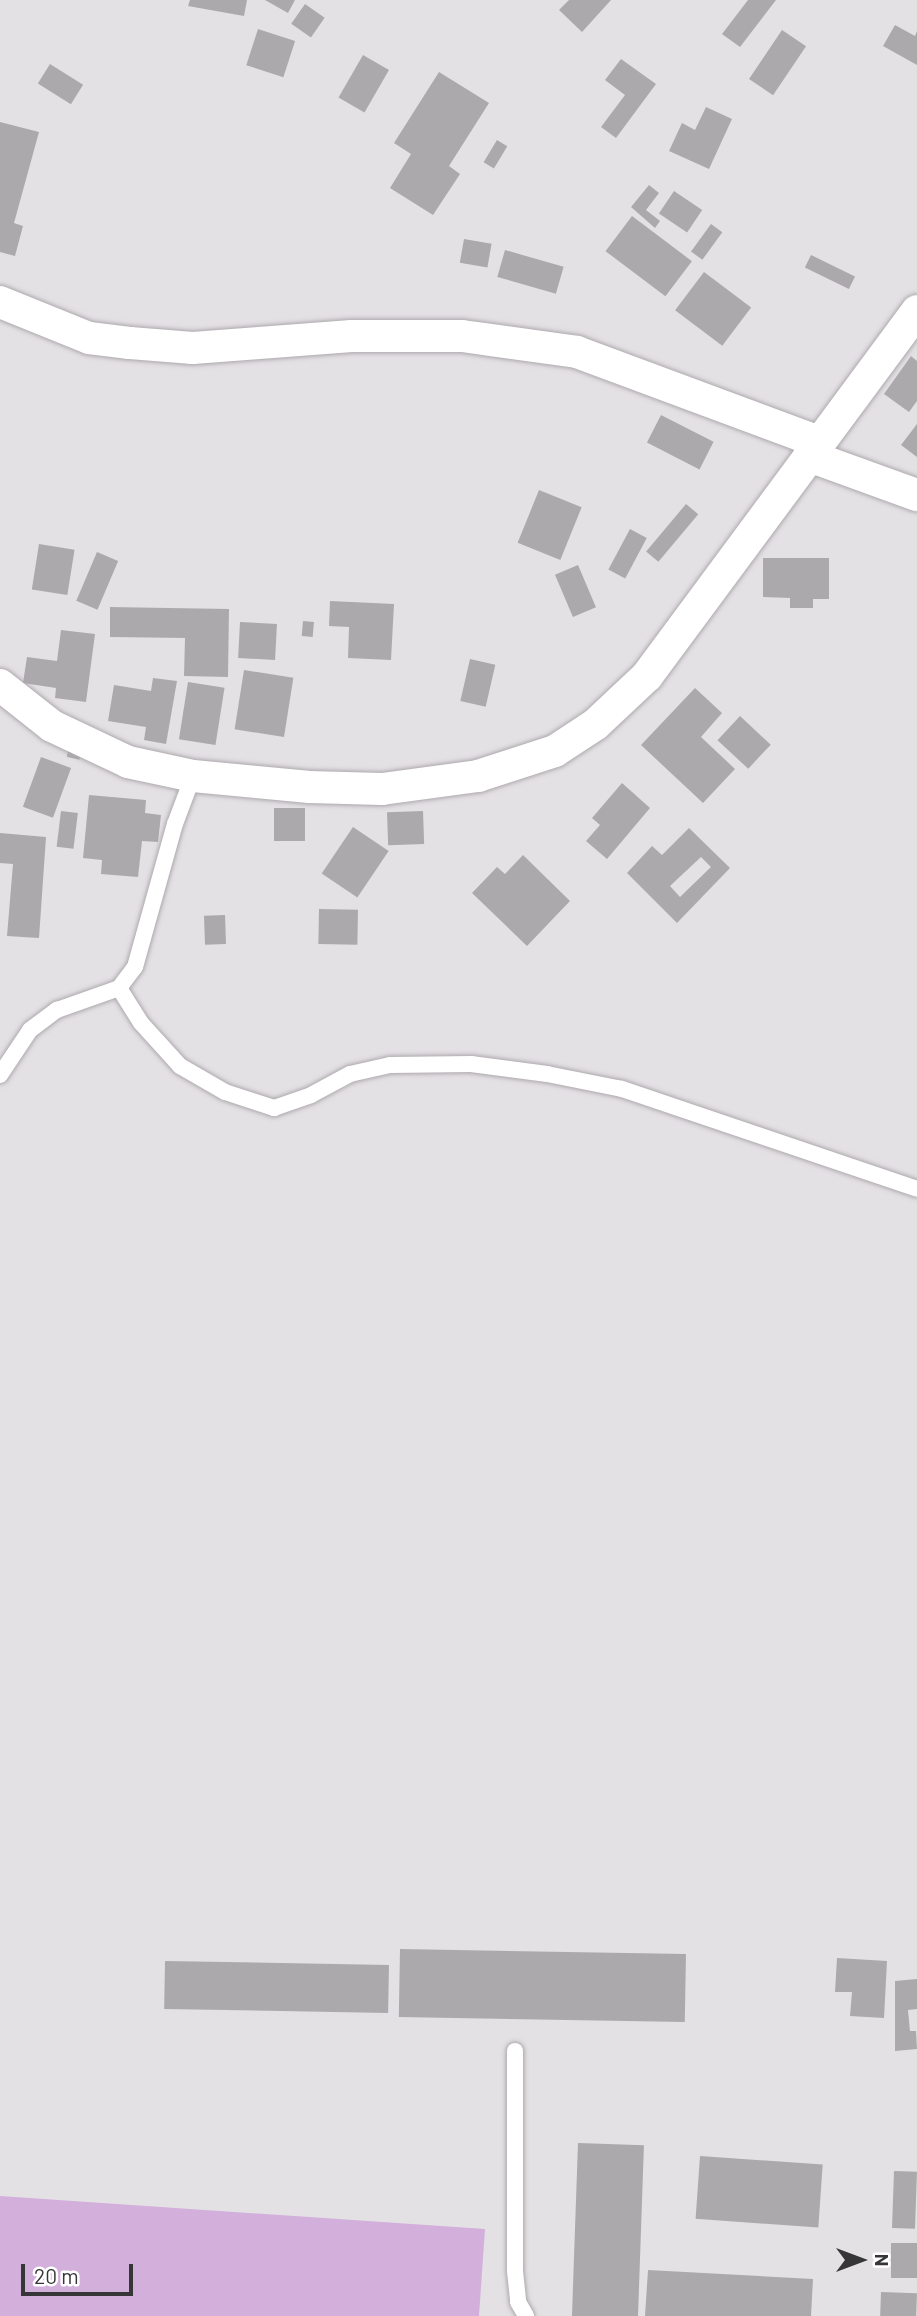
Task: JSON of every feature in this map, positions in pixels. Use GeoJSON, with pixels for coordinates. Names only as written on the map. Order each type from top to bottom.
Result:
{"type":"FeatureCollection","features":[{"type":"Feature","properties":{"kind":"street"},"geometry":{"type":"LineString","coordinates":[[0,302],[89,338],[130,343],[193,348],[352,336],[461,336],[577,352],[814,449],[917,495]]}},
{"type":"Feature","properties":{"kind":"street"},"geometry":{"type":"LineString","coordinates":[[0,685],[52,726],[128,762],[193,776],[309,787],[382,789],[478,776],[555,751],[596,724],[647,676],[917,311]]}},
{"type":"Feature","properties":{"kind":"lane"},"geometry":{"type":"LineString","coordinates":[[0,1074],[30,1030],[57,1010],[119,988],[135,967],[175,824],[193,776]]}},
{"type":"Feature","properties":{"kind":"lane"},"geometry":{"type":"LineString","coordinates":[[119,988],[141,1023],[180,1066],[225,1092],[274,1108],[311,1095],[350,1074],[390,1065],[471,1064],[547,1074],[622,1089],[917,1189]]}},
{"type":"Feature","properties":{"kind":"lane"},"geometry":{"type":"LineString","coordinates":[[515,2051],[515,2271],[518,2302],[526,2316]]}},
{"type":"Feature","properties":{"kind":"shaded area"},"geometry":{"type":"Polygon","coordinates":[[[0,2196],[485,2229],[479,2316],[0,2316],[0,2196]]]}},
{"type":"Feature","properties":{"kind":"building"},"geometry":{"type":"Polygon","coordinates":[[[190,0],[247,0],[244,16],[188,6],[190,0]]]}},
{"type":"Feature","properties":{"kind":"building"},"geometry":{"type":"Polygon","coordinates":[[[265,0],[295,0],[288,13],[265,0]]]}},
{"type":"Feature","properties":{"kind":"building"},"geometry":{"type":"Polygon","coordinates":[[[569,0],[611,0],[582,32],[559,10],[569,0]]]}},
{"type":"Feature","properties":{"kind":"building"},"geometry":{"type":"Polygon","coordinates":[[[748,0],[776,0],[740,47],[722,34],[748,0]]]}},
{"type":"Feature","properties":{"kind":"building"},"geometry":{"type":"Polygon","coordinates":[[[305,4],[325,18],[311,37],[291,24],[305,4]]]}},
{"type":"Feature","properties":{"kind":"building"},"geometry":{"type":"Polygon","coordinates":[[[895,25],[915,36],[917,31],[917,65],[883,46],[895,25]]]}},
{"type":"Feature","properties":{"kind":"building"},"geometry":{"type":"Polygon","coordinates":[[[258,29],[295,41],[283,77],[246,65],[258,29]]]}},
{"type":"Feature","properties":{"kind":"building"},"geometry":{"type":"Polygon","coordinates":[[[782,30],[806,46],[773,95],[749,79],[782,30]]]}},
{"type":"Feature","properties":{"kind":"building"},"geometry":{"type":"Polygon","coordinates":[[[363,55],[389,70],[364,112],[338,97],[363,55]]]}},
{"type":"Feature","properties":{"kind":"building"},"geometry":{"type":"Polygon","coordinates":[[[621,59],[656,84],[616,138],[601,127],[625,95],[605,80],[621,59]]]}},
{"type":"Feature","properties":{"kind":"building"},"geometry":{"type":"Polygon","coordinates":[[[50,64],[83,85],[71,104],[38,84],[50,64]]]}},
{"type":"Feature","properties":{"kind":"building"},"geometry":{"type":"Polygon","coordinates":[[[439,72],[489,103],[449,166],[460,174],[433,215],[390,188],[411,154],[394,143],[439,72]]]}},
{"type":"Feature","properties":{"kind":"building"},"geometry":{"type":"Polygon","coordinates":[[[706,107],[732,119],[709,169],[669,151],[682,123],[695,130],[706,107]]]}},
{"type":"Feature","properties":{"kind":"building"},"geometry":{"type":"Polygon","coordinates":[[[0,122],[39,132],[14,223],[23,226],[15,256],[0,252],[0,122]]]}},
{"type":"Feature","properties":{"kind":"building"},"geometry":{"type":"Polygon","coordinates":[[[497,140],[507,146],[494,168],[484,162],[497,140]]]}},
{"type":"Feature","properties":{"kind":"building"},"geometry":{"type":"Polygon","coordinates":[[[649,185],[659,193],[646,210],[660,221],[655,228],[631,207],[649,185]]]}},
{"type":"Feature","properties":{"kind":"building"},"geometry":{"type":"Polygon","coordinates":[[[674,191],[702,210],[687,232],[659,213],[674,191]]]}},
{"type":"Feature","properties":{"kind":"building"},"geometry":{"type":"Polygon","coordinates":[[[632,216],[692,261],[665,296],[606,251],[632,216]]]}},
{"type":"Feature","properties":{"kind":"building"},"geometry":{"type":"Polygon","coordinates":[[[711,224],[722,232],[702,260],[691,252],[711,224]]]}},
{"type":"Feature","properties":{"kind":"building"},"geometry":{"type":"Polygon","coordinates":[[[464,239],[492,244],[487,267],[460,263],[464,239]]]}},
{"type":"Feature","properties":{"kind":"building"},"geometry":{"type":"Polygon","coordinates":[[[505,250],[564,267],[556,294],[497,277],[505,250]]]}},
{"type":"Feature","properties":{"kind":"building"},"geometry":{"type":"Polygon","coordinates":[[[811,255],[855,276],[849,289],[805,268],[811,255]]]}},
{"type":"Feature","properties":{"kind":"building"},"geometry":{"type":"Polygon","coordinates":[[[704,272],[751,308],[722,346],[675,310],[704,272]]]}},
{"type":"Feature","properties":{"kind":"building"},"geometry":{"type":"Polygon","coordinates":[[[911,356],[917,361],[917,401],[909,412],[884,394],[911,356]]]}},
{"type":"Feature","properties":{"kind":"building"},"geometry":{"type":"Polygon","coordinates":[[[661,415],[714,442],[699,469],[647,443],[661,415]]]}},
{"type":"Feature","properties":{"kind":"building"},"geometry":{"type":"Polygon","coordinates":[[[917,424],[917,457],[901,445],[917,424]]]}},
{"type":"Feature","properties":{"kind":"building"},"geometry":{"type":"Polygon","coordinates":[[[539,490],[582,507],[560,560],[518,543],[539,490]]]}},
{"type":"Feature","properties":{"kind":"building"},"geometry":{"type":"Polygon","coordinates":[[[686,504],[698,514],[658,562],[646,551],[686,504]]]}},
{"type":"Feature","properties":{"kind":"building"},"geometry":{"type":"Polygon","coordinates":[[[630,529],[647,538],[625,579],[608,570],[630,529]]]}},
{"type":"Feature","properties":{"kind":"building"},"geometry":{"type":"Polygon","coordinates":[[[39,544],[75,550],[67,595],[32,589],[39,544]]]}},
{"type":"Feature","properties":{"kind":"building"},"geometry":{"type":"Polygon","coordinates":[[[97,552],[118,561],[97,610],[76,601],[97,552]]]}},
{"type":"Feature","properties":{"kind":"building"},"geometry":{"type":"Polygon","coordinates":[[[763,558],[829,558],[829,599],[813,599],[813,608],[790,608],[790,598],[763,597],[763,558]]]}},
{"type":"Feature","properties":{"kind":"building"},"geometry":{"type":"Polygon","coordinates":[[[578,565],[596,607],[573,617],[555,575],[578,565]]]}},
{"type":"Feature","properties":{"kind":"building"},"geometry":{"type":"Polygon","coordinates":[[[330,601],[394,604],[391,660],[348,658],[349,627],[329,626],[330,601]]]}},
{"type":"Feature","properties":{"kind":"building"},"geometry":{"type":"Polygon","coordinates":[[[110,607],[229,609],[228,677],[184,676],[185,638],[110,637],[110,607]]]}},
{"type":"Feature","properties":{"kind":"building"},"geometry":{"type":"Polygon","coordinates":[[[303,621],[314,622],[313,637],[302,636],[303,621]]]}},
{"type":"Feature","properties":{"kind":"building"},"geometry":{"type":"Polygon","coordinates":[[[240,622],[277,624],[275,660],[238,658],[240,622]]]}},
{"type":"Feature","properties":{"kind":"building"},"geometry":{"type":"Polygon","coordinates":[[[61,630],[95,634],[86,702],[55,698],[56,688],[23,683],[27,657],[57,661],[61,630]]]}},
{"type":"Feature","properties":{"kind":"building"},"geometry":{"type":"Polygon","coordinates":[[[470,659],[495,665],[486,707],[460,701],[470,659]]]}},
{"type":"Feature","properties":{"kind":"building"},"geometry":{"type":"Polygon","coordinates":[[[244,670],[293,678],[284,737],[235,729],[244,670]]]}},
{"type":"Feature","properties":{"kind":"building"},"geometry":{"type":"Polygon","coordinates":[[[153,678],[177,681],[166,744],[144,740],[146,727],[108,721],[114,685],[151,691],[153,678]]]}},
{"type":"Feature","properties":{"kind":"building"},"geometry":{"type":"Polygon","coordinates":[[[188,682],[225,688],[215,745],[179,739],[188,682]]]}},
{"type":"Feature","properties":{"kind":"building"},"geometry":{"type":"Polygon","coordinates":[[[695,688],[722,713],[701,737],[735,769],[703,803],[641,745],[695,688]]]}},
{"type":"Feature","properties":{"kind":"building"},"geometry":{"type":"Polygon","coordinates":[[[740,716],[771,745],[748,769],[717,740],[740,716]]]}},
{"type":"Feature","properties":{"kind":"building"},"geometry":{"type":"Polygon","coordinates":[[[69,747],[82,750],[79,760],[67,757],[69,747]]]}},
{"type":"Feature","properties":{"kind":"building"},"geometry":{"type":"Polygon","coordinates":[[[41,757],[71,768],[53,818],[23,807],[41,757]]]}},
{"type":"Feature","properties":{"kind":"building"},"geometry":{"type":"Polygon","coordinates":[[[622,783],[650,808],[607,859],[586,841],[600,825],[592,818],[622,783]]]}},
{"type":"Feature","properties":{"kind":"building"},"geometry":{"type":"Polygon","coordinates":[[[89,795],[146,800],[145,813],[161,815],[158,842],[142,841],[138,877],[101,874],[102,860],[83,858],[89,795]]]}},
{"type":"Feature","properties":{"kind":"building"},"geometry":{"type":"Polygon","coordinates":[[[274,808],[305,808],[305,841],[274,841],[274,808]]]}},
{"type":"Feature","properties":{"kind":"building"},"geometry":{"type":"Polygon","coordinates":[[[61,811],[78,813],[73,849],[57,847],[61,811]]]}},
{"type":"Feature","properties":{"kind":"building"},"geometry":{"type":"Polygon","coordinates":[[[423,811],[424,844],[388,845],[387,812],[423,811]]]}},
{"type":"Feature","properties":{"kind":"building"},"geometry":{"type":"Polygon","coordinates":[[[353,827],[389,851],[357,897],[322,873],[353,827]]]}},
{"type":"Feature","properties":{"kind":"building"},"geometry":{"type":"Polygon","coordinates":[[[689,828],[730,868],[677,923],[627,873],[652,846],[662,855],[689,828]],[[701,857],[670,886],[680,897],[711,867],[701,857]]]}},
{"type":"Feature","properties":{"kind":"building"},"geometry":{"type":"Polygon","coordinates":[[[0,833],[46,837],[39,938],[7,936],[13,864],[0,863],[0,833]]]}},
{"type":"Feature","properties":{"kind":"building"},"geometry":{"type":"Polygon","coordinates":[[[523,855],[570,901],[527,946],[472,893],[497,867],[505,874],[523,855]]]}},
{"type":"Feature","properties":{"kind":"building"},"geometry":{"type":"Polygon","coordinates":[[[319,909],[358,910],[357,945],[318,944],[319,909]]]}},
{"type":"Feature","properties":{"kind":"building"},"geometry":{"type":"Polygon","coordinates":[[[225,915],[226,944],[205,945],[204,916],[225,915]]]}},
{"type":"Feature","properties":{"kind":"building"},"geometry":{"type":"Polygon","coordinates":[[[400,1949],[686,1954],[685,2022],[399,2017],[400,1949]]]}},
{"type":"Feature","properties":{"kind":"building"},"geometry":{"type":"Polygon","coordinates":[[[837,1958],[887,1961],[884,2018],[850,2016],[852,1992],[835,1992],[837,1958]]]}},
{"type":"Feature","properties":{"kind":"building"},"geometry":{"type":"Polygon","coordinates":[[[165,1961],[389,1965],[388,2013],[164,2009],[165,1961]]]}},
{"type":"Feature","properties":{"kind":"building"},"geometry":{"type":"Polygon","coordinates":[[[917,1979],[917,2009],[908,2010],[910,2031],[916,2031],[917,2049],[895,2051],[895,1981],[917,1979]]]}},
{"type":"Feature","properties":{"kind":"building"},"geometry":{"type":"Polygon","coordinates":[[[578,2143],[644,2145],[638,2316],[572,2316],[578,2143]]]}},
{"type":"Feature","properties":{"kind":"building"},"geometry":{"type":"Polygon","coordinates":[[[700,2156],[823,2165],[818,2227],[696,2219],[700,2156]]]}},
{"type":"Feature","properties":{"kind":"building"},"geometry":{"type":"Polygon","coordinates":[[[894,2171],[917,2172],[915,2229],[892,2228],[894,2171]]]}},
{"type":"Feature","properties":{"kind":"building"},"geometry":{"type":"Polygon","coordinates":[[[891,2243],[917,2243],[917,2278],[891,2278],[891,2243]]]}},
{"type":"Feature","properties":{"kind":"building"},"geometry":{"type":"Polygon","coordinates":[[[648,2270],[813,2279],[811,2316],[645,2316],[648,2270]]]}},
{"type":"Feature","properties":{"kind":"building"},"geometry":{"type":"Polygon","coordinates":[[[881,2292],[917,2293],[916,2316],[880,2316],[881,2292]]]}}]}
